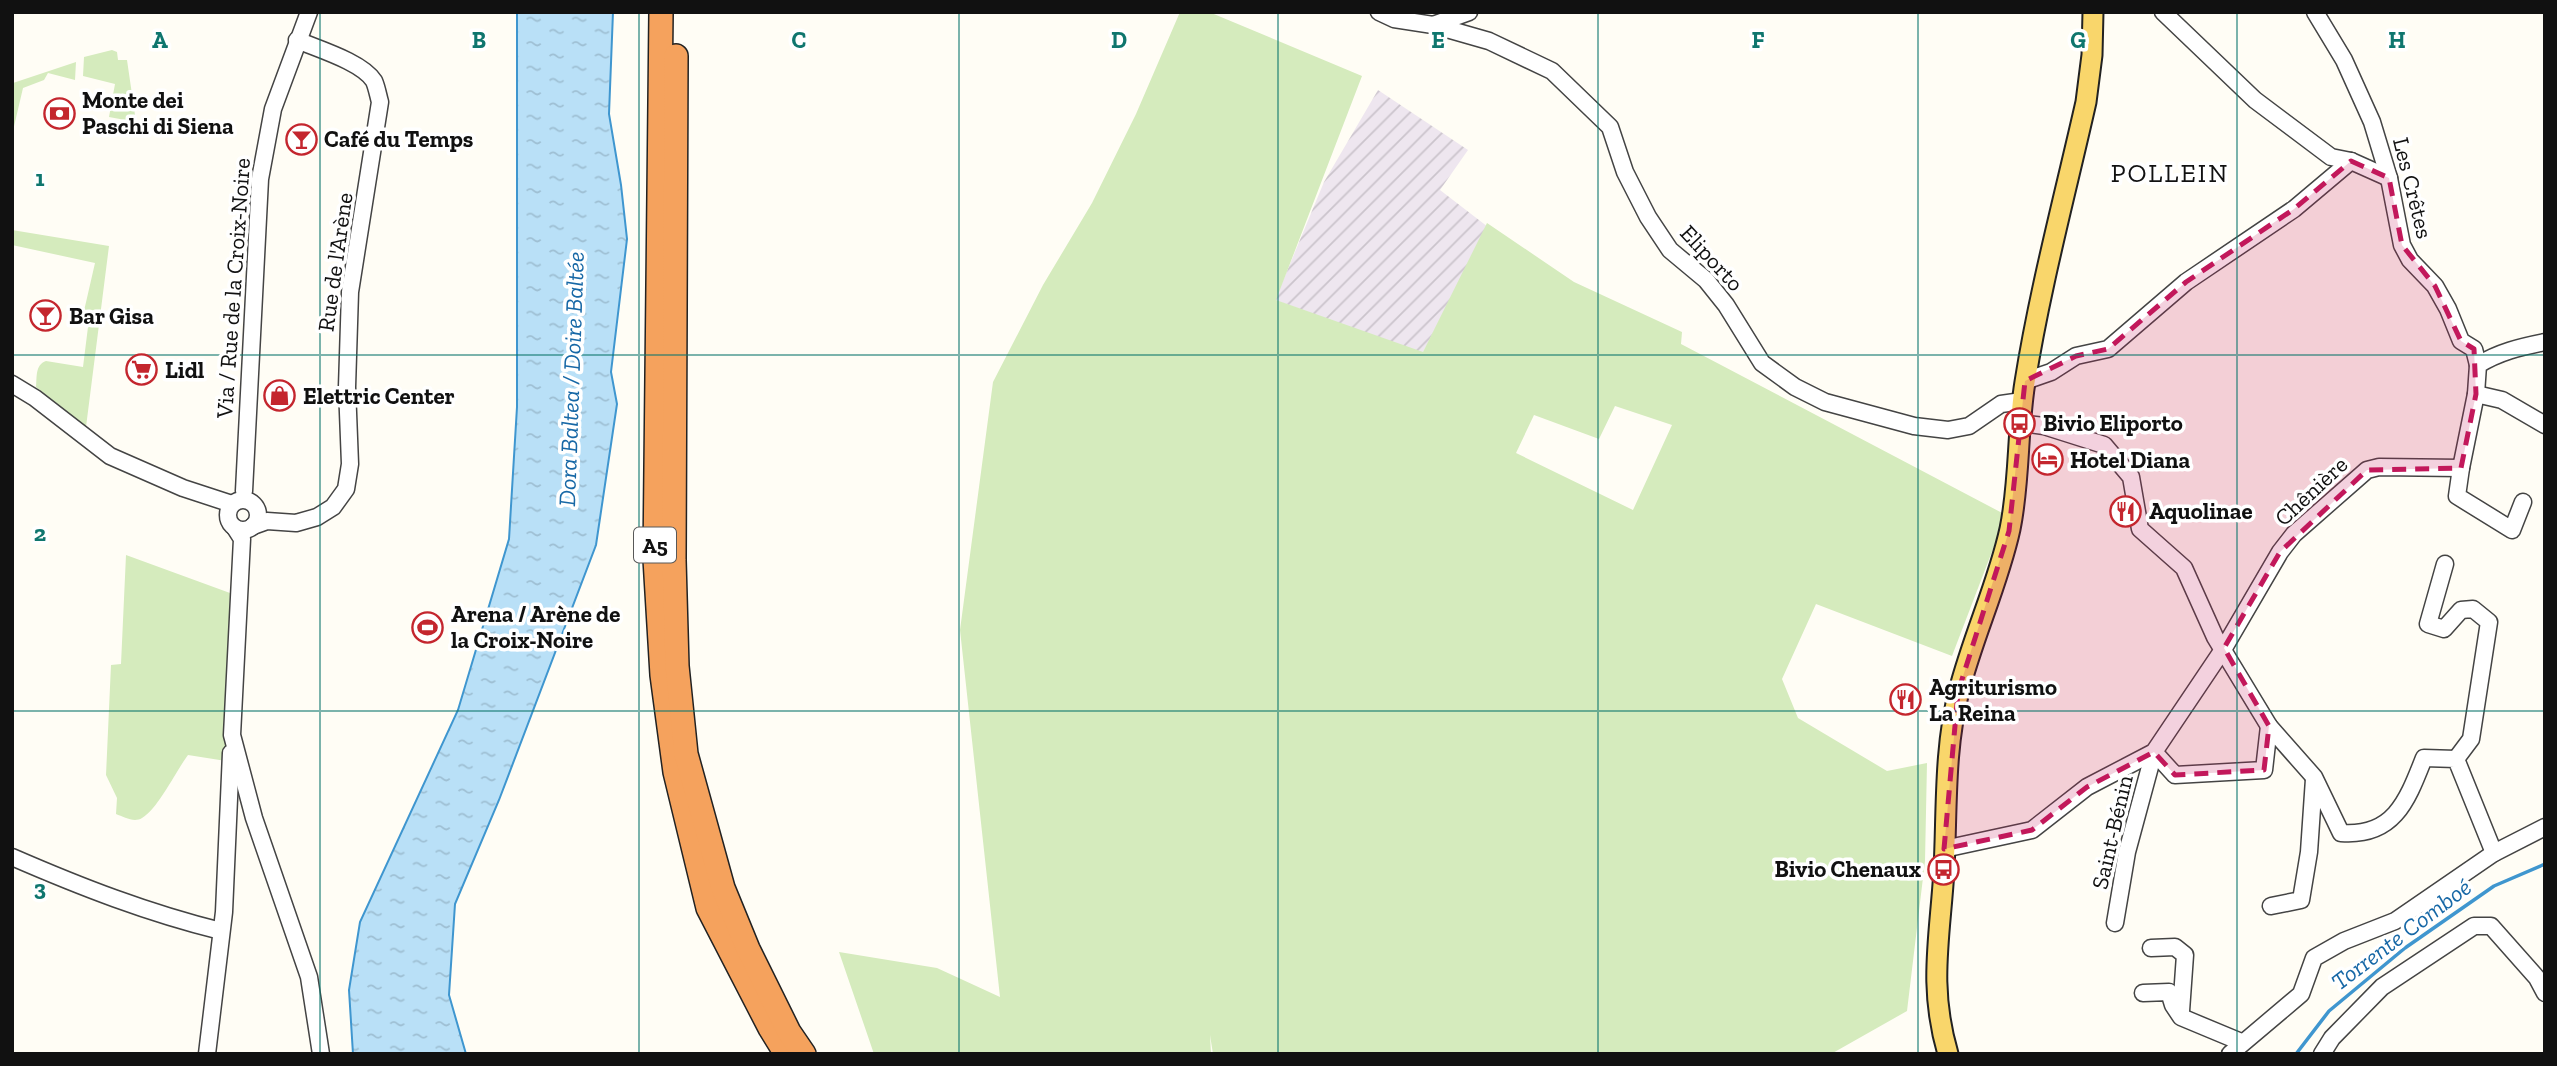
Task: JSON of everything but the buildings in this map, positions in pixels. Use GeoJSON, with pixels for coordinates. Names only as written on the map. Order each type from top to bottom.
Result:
{"type":"FeatureCollection","features":[{"type":"Feature","properties":{"kind":"highway","name":"A5"},"geometry":{"type":"LineString","coordinates":[[661,12],[655,559],[662,675],[675,772],[708,908],[786,1054]]}},
{"type":"Feature","properties":{"kind":"highway","name":"A5"},"geometry":{"type":"LineString","coordinates":[[675,12],[677,150],[674,559],[677,666],[686,754],[723,888],[789,1032],[804,1054]]}},
{"type":"Feature","properties":{"kind":"main road"},"geometry":{"type":"LineString","coordinates":[[1948,1054],[1941,1031],[1936,996],[1936,964],[1950,741],[1958,692],[2009,530],[2015,495],[2025,382],[2086,102],[2092,55],[2093,12]]}},
{"type":"Feature","properties":{"kind":"street","name":"Via / Rue de la Croix-Noire"},"geometry":{"type":"LineString","coordinates":[[208,1054],[230,815],[260,179],[273,109],[309,12]]}},
{"type":"Feature","properties":{"kind":"street","name":"Eliporto"},"geometry":{"type":"LineString","coordinates":[[1379,12],[1394,19],[1433,25],[1489,41],[1552,71],[1580,96],[1610,127],[1625,172],[1648,217],[1670,250],[1713,288],[1762,363],[1795,387],[1825,402],[1914,426],[1948,430],[1969,426],[2001,404],[2022,401]]}},
{"type":"Feature","properties":{"kind":"street"},"geometry":{"type":"LineString","coordinates":[[1433,25],[1469,12]]}},
{"type":"Feature","properties":{"kind":"street"},"geometry":{"type":"LineString","coordinates":[[2163,12],[2255,100],[2331,157],[2351,162],[2389,178]]}},
{"type":"Feature","properties":{"kind":"street","name":"Les Crêtes"},"geometry":{"type":"LineString","coordinates":[[2315,12],[2344,60],[2372,122],[2389,178],[2402,245],[2410,260],[2435,286],[2461,341],[2474,349],[2478,365]]}},
{"type":"Feature","properties":{"kind":"street","name":"Rue de l'Arène"},"geometry":{"type":"LineString","coordinates":[[243,514],[296,523],[317,517],[333,507],[346,489],[350,464],[346,387],[349,292],[380,110],[377,88],[367,73],[349,62],[297,40]]}},
{"type":"Feature","properties":{"kind":"street"},"geometry":{"type":"LineString","coordinates":[[2025,382],[2051,372],[2076,356],[2108,349],[2186,282],[2294,209],[2351,162]]}},
{"type":"Feature","properties":{"kind":"street"},"geometry":{"type":"LineString","coordinates":[[2522,502],[2512,530],[2456,496],[2476,394],[2478,365],[2492,356],[2545,342]]}},
{"type":"Feature","properties":{"kind":"street"},"geometry":{"type":"LineString","coordinates":[[12,384],[35,398],[110,456],[243,514]]}},
{"type":"Feature","properties":{"kind":"street"},"geometry":{"type":"LineString","coordinates":[[2476,394],[2502,400],[2545,425]]}},
{"type":"Feature","properties":{"kind":"street"},"geometry":{"type":"LineString","coordinates":[[2020,423],[2044,426],[2104,445],[2131,477],[2140,529],[2184,568],[2216,637],[2269,726],[2314,777],[2342,834],[2362,835],[2393,819],[2412,788],[2424,758],[2456,759]]}},
{"type":"Feature","properties":{"kind":"street","name":"Chênière"},"geometry":{"type":"LineString","coordinates":[[2224,648],[2280,552],[2294,534],[2367,470],[2379,467],[2461,468]]}},
{"type":"Feature","properties":{"kind":"street"},"geometry":{"type":"LineString","coordinates":[[2445,564],[2428,624],[2444,629],[2461,610],[2473,609],[2489,622],[2471,739],[2456,759]]}},
{"type":"Feature","properties":{"kind":"street","name":"Saint-Bénin"},"geometry":{"type":"LineString","coordinates":[[2115,923],[2127,852],[2154,752],[2224,648]]}},
{"type":"Feature","properties":{"kind":"street","name":"Saint-Bénin"},"geometry":{"type":"LineString","coordinates":[[2154,752],[2175,775],[2264,770],[2269,726]]}},
{"type":"Feature","properties":{"kind":"street"},"geometry":{"type":"LineString","coordinates":[[232,734],[254,818],[309,977],[321,1054]]}},
{"type":"Feature","properties":{"kind":"street","name":"Saint-Bénin"},"geometry":{"type":"LineString","coordinates":[[1944,849],[2032,830],[2087,787],[2154,752]]}},
{"type":"Feature","properties":{"kind":"street"},"geometry":{"type":"LineString","coordinates":[[2456,759],[2494,853]]}},
{"type":"Feature","properties":{"kind":"street"},"geometry":{"type":"LineString","coordinates":[[2271,906],[2301,900],[2309,852],[2314,777]]}},
{"type":"Feature","properties":{"kind":"street"},"geometry":{"type":"LineString","coordinates":[[2143,993],[2169,992],[2181,1017],[2236,1048],[2301,995],[2314,958],[2344,941],[2396,921],[2494,853],[2545,827]]}},
{"type":"Feature","properties":{"kind":"street"},"geometry":{"type":"LineString","coordinates":[[12,857],[116,901],[221,931]]}},
{"type":"Feature","properties":{"kind":"street"},"geometry":{"type":"LineString","coordinates":[[2322,1054],[2332,1038],[2382,987],[2474,926],[2491,926],[2537,978],[2545,993]]}},
{"type":"Feature","properties":{"kind":"street"},"geometry":{"type":"LineString","coordinates":[[2151,948],[2175,947],[2185,955],[2181,1017]]}},
{"type":"Feature","properties":{"kind":"highlighted area"},"geometry":{"type":"Polygon","coordinates":[[[2351,161],[2389,178],[2402,245],[2435,286],[2461,341],[2474,349],[2476,394],[2461,468],[2367,470],[2280,552],[2224,648],[2269,726],[2264,770],[2175,775],[2154,752],[2087,787],[2032,830],[1944,849],[1958,692],[2009,531],[2025,381],[2076,356],[2108,349],[2186,282],[2294,209],[2351,161]]]}},
{"type":"Feature","properties":{"kind":"shaded area"},"geometry":{"type":"Polygon","coordinates":[[[1378,90],[1468,150],[1440,190],[1488,227],[1422,354],[1275,300],[1324,182],[1378,90]]]}},
{"type":"Feature","properties":{"kind":"green space"},"geometry":{"type":"Polygon","coordinates":[[[1180,12],[1209,12],[1362,76],[1276,300],[1423,352],[1487,223],[1574,282],[1682,332],[1681,344],[2006,515],[1952,656],[1816,604],[1782,679],[1798,718],[1887,771],[1927,763],[1925,861],[1907,1011],[1831,1054],[1213,1054],[1210,1035],[1211,1054],[874,1054],[839,952],[937,968],[1000,997],[960,630],[993,382],[1043,285],[1092,203],[1136,114],[1180,12]],[[1615,406],[1599,439],[1534,415],[1516,453],[1633,510],[1672,425],[1615,406]]]}},
{"type":"Feature","properties":{"kind":"green space"},"geometry":{"type":"Polygon","coordinates":[[[112,50],[117,52],[118,60],[127,60],[136,122],[109,117],[115,84],[83,76],[84,57],[112,50]]]}},
{"type":"Feature","properties":{"kind":"green space"},"geometry":{"type":"Polygon","coordinates":[[[76,62],[75,80],[48,73],[44,80],[23,88],[12,135],[13,83],[76,62]]]}},
{"type":"Feature","properties":{"kind":"green space"},"geometry":{"type":"Polygon","coordinates":[[[12,230],[109,246],[86,427],[36,387],[38,368],[46,361],[83,367],[88,327],[81,324],[95,263],[12,245],[12,230]]]}},
{"type":"Feature","properties":{"kind":"green space"},"geometry":{"type":"Polygon","coordinates":[[[126,555],[230,593],[226,761],[188,755],[154,807],[136,820],[116,814],[117,798],[106,775],[111,665],[121,664],[126,555]]]}},
{"type":"Feature","properties":{"kind":"water","name":"Dora Baltea / Doire Baltée"},"geometry":{"type":"Polygon","coordinates":[[[517,12],[613,12],[609,114],[627,239],[611,372],[617,404],[596,545],[499,800],[455,904],[449,995],[466,1054],[353,1054],[349,990],[360,922],[458,710],[509,539],[517,407],[517,12]]]}},
{"type":"Feature","properties":{"kind":"waterway","name":"Torrente Comboé"},"geometry":{"type":"LineString","coordinates":[[2296,1054],[2329,1011],[2405,948],[2494,886],[2545,864]]}},
{"type":"Feature","properties":{"kind":"place","name":"Monte dei Paschi di Siena"},"geometry":{"type":"Point","coordinates":[59,113]}},
{"type":"Feature","properties":{"kind":"place","name":"Café du Temps"},"geometry":{"type":"Point","coordinates":[301,139]}},
{"type":"Feature","properties":{"kind":"place","name":"Bar Gisa"},"geometry":{"type":"Point","coordinates":[46,316]}},
{"type":"Feature","properties":{"kind":"place","name":"Lidl"},"geometry":{"type":"Point","coordinates":[142,370]}},
{"type":"Feature","properties":{"kind":"place","name":"Elettric Center"},"geometry":{"type":"Point","coordinates":[280,396]}},
{"type":"Feature","properties":{"kind":"place","name":"Bivio Eliporto"},"geometry":{"type":"Point","coordinates":[2020,423]}},
{"type":"Feature","properties":{"kind":"place","name":"Hotel Diana"},"geometry":{"type":"Point","coordinates":[2047,460]}},
{"type":"Feature","properties":{"kind":"place","name":"Aquolinae"},"geometry":{"type":"Point","coordinates":[2126,511]}},
{"type":"Feature","properties":{"kind":"place","name":"Arena / Arène de la Croix-Noire"},"geometry":{"type":"Point","coordinates":[428,627]}},
{"type":"Feature","properties":{"kind":"place","name":"Agriturismo La Reina"},"geometry":{"type":"Point","coordinates":[1906,700]}},
{"type":"Feature","properties":{"kind":"place","name":"Bivio Chenaux"},"geometry":{"type":"Point","coordinates":[1944,869]}},
{"type":"Feature","properties":{"kind":"district","name":"POLLEIN"},"geometry":{"type":"Point","coordinates":[2170,173]}}]}
